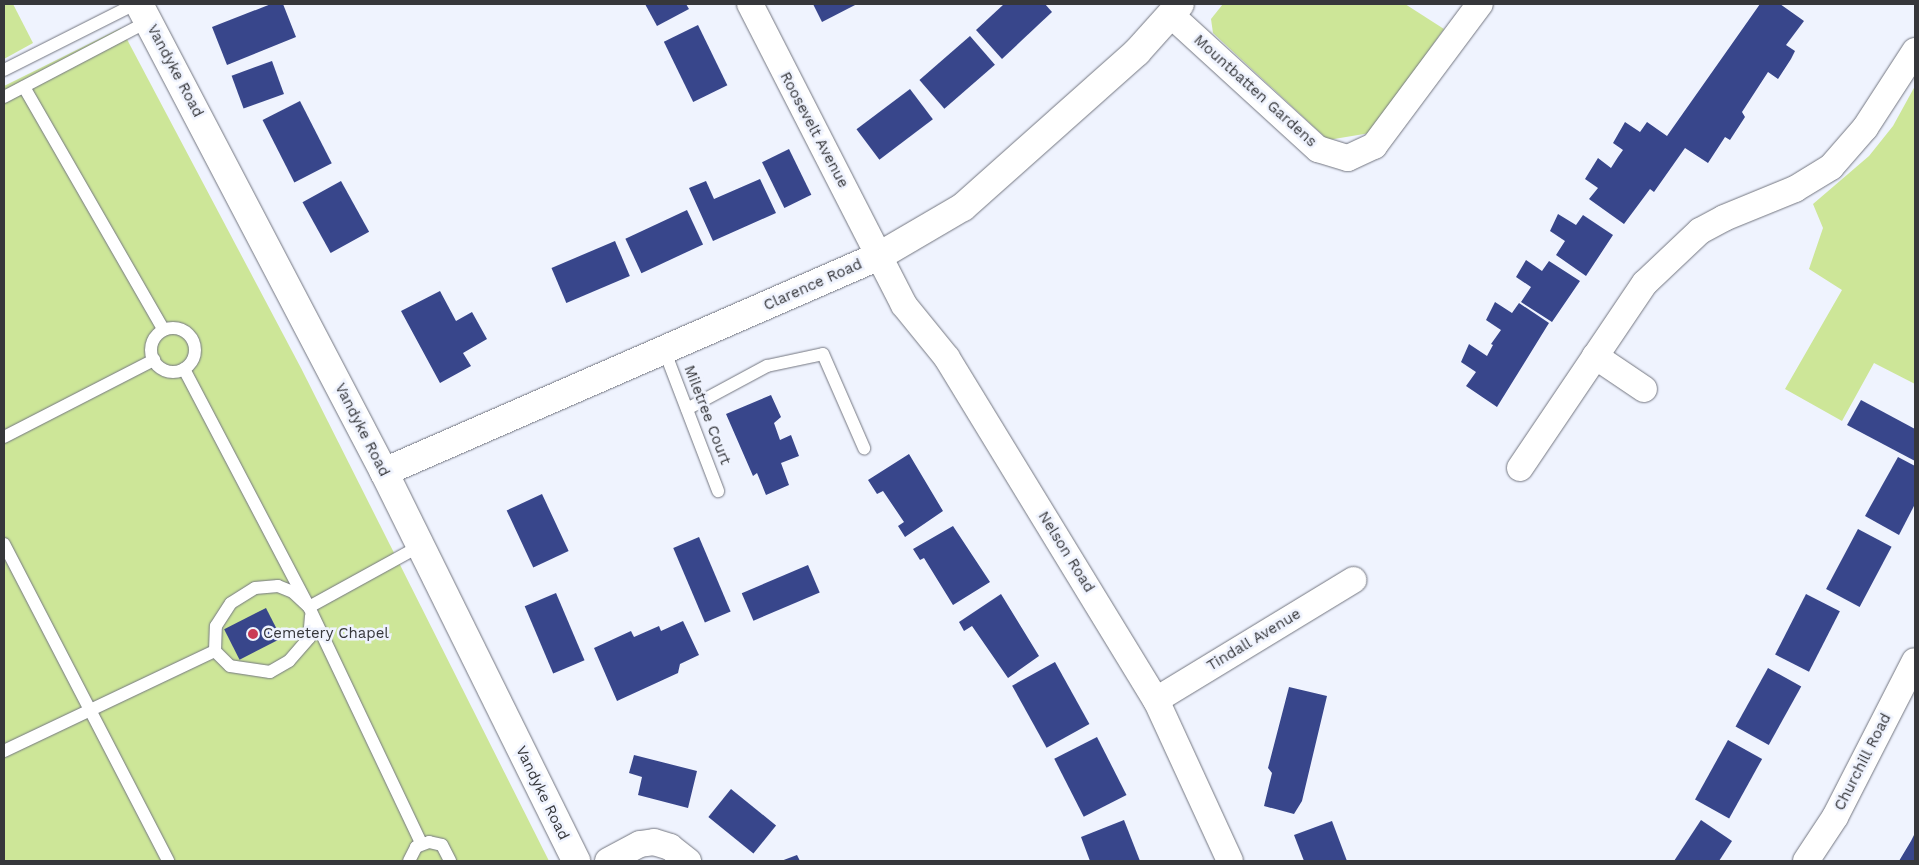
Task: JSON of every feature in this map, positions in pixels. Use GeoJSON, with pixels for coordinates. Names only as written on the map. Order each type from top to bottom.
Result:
{"type":"FeatureCollection","features":[{"type":"Feature","properties":{"kind":"street","name":"Roosevelt Avenue"},"geometry":{"type":"LineString","coordinates":[[750,4],[879,256]]}},
{"type":"Feature","properties":{"kind":"street","name":"Mountbatten Gardens"},"geometry":{"type":"LineString","coordinates":[[1176,10],[1318,149],[1348,158],[1374,146],[1480,4]]}},
{"type":"Feature","properties":{"kind":"street","name":"Vandyke Road"},"geometry":{"type":"LineString","coordinates":[[141,10],[384,472],[576,861]]}},
{"type":"Feature","properties":{"kind":"street","name":"Clarence Road"},"geometry":{"type":"LineString","coordinates":[[384,472],[665,352],[879,256],[963,208],[1137,52],[1176,10]]}},
{"type":"Feature","properties":{"kind":"street"},"geometry":{"type":"LineString","coordinates":[[1520,468],[1645,282],[1700,232],[1724,218],[1796,189],[1831,168],[1865,128],[1915,51]]}},
{"type":"Feature","properties":{"kind":"street","name":"Nelson Road"},"geometry":{"type":"LineString","coordinates":[[879,256],[904,305],[947,358],[1156,700],[1230,861]]}},
{"type":"Feature","properties":{"kind":"street"},"geometry":{"type":"LineString","coordinates":[[1595,356],[1644,389]]}},
{"type":"Feature","properties":{"kind":"street","name":"Tindall Avenue"},"geometry":{"type":"LineString","coordinates":[[1156,700],[1353,580]]}},
{"type":"Feature","properties":{"kind":"street","name":"Churchill Road"},"geometry":{"type":"LineString","coordinates":[[1806,861],[1835,817],[1915,661]]}},
{"type":"Feature","properties":{"kind":"street"},"geometry":{"type":"LineString","coordinates":[[608,861],[640,844],[654,842],[670,847],[688,861]]}},
{"type":"Feature","properties":{"kind":"lane"},"geometry":{"type":"LineString","coordinates":[[4,70],[141,10]]}},
{"type":"Feature","properties":{"kind":"lane"},"geometry":{"type":"LineString","coordinates":[[4,97],[24,87],[141,10]]}},
{"type":"Feature","properties":{"kind":"lane"},"geometry":{"type":"LineString","coordinates":[[24,87],[164,330]]}},
{"type":"Feature","properties":{"kind":"lane"},"geometry":{"type":"LineString","coordinates":[[171,328],[185,331],[194,343],[194,358],[184,369],[164,370],[154,360],[151,346],[164,330],[171,328]]}},
{"type":"Feature","properties":{"kind":"lane","name":"Miletree Court"},"geometry":{"type":"LineString","coordinates":[[665,352],[718,491]]}},
{"type":"Feature","properties":{"kind":"lane"},"geometry":{"type":"LineString","coordinates":[[687,409],[767,366],[823,354],[864,448]]}},
{"type":"Feature","properties":{"kind":"lane"},"geometry":{"type":"LineString","coordinates":[[4,437],[154,360]]}},
{"type":"Feature","properties":{"kind":"lane"},"geometry":{"type":"LineString","coordinates":[[184,369],[308,607],[421,843]]}},
{"type":"Feature","properties":{"kind":"lane"},"geometry":{"type":"LineString","coordinates":[[4,544],[168,861]]}},
{"type":"Feature","properties":{"kind":"lane"},"geometry":{"type":"LineString","coordinates":[[308,607],[420,546]]}},
{"type":"Feature","properties":{"kind":"lane"},"geometry":{"type":"LineString","coordinates":[[278,586],[293,592],[308,607],[312,622],[309,638],[289,661],[270,672],[230,666],[215,651],[216,626],[231,603],[254,588],[278,586]]}},
{"type":"Feature","properties":{"kind":"lane"},"geometry":{"type":"LineString","coordinates":[[4,751],[215,651]]}},
{"type":"Feature","properties":{"kind":"lane"},"geometry":{"type":"LineString","coordinates":[[409,861],[412,851],[421,843],[442,845],[450,861]]}},
{"type":"Feature","properties":{"kind":"green space"},"geometry":{"type":"Polygon","coordinates":[[[4,4],[13,4],[33,43],[4,59],[4,4]]]}},
{"type":"Feature","properties":{"kind":"green space"},"geometry":{"type":"Polygon","coordinates":[[[1223,4],[1405,4],[1444,29],[1370,133],[1328,140],[1213,33],[1211,19],[1223,4]]]}},
{"type":"Feature","properties":{"kind":"green space"},"geometry":{"type":"Polygon","coordinates":[[[121,28],[302,370],[549,861],[4,861],[4,86],[121,28]]]}},
{"type":"Feature","properties":{"kind":"green space"},"geometry":{"type":"Polygon","coordinates":[[[1915,86],[1915,384],[1874,363],[1842,421],[1785,389],[1842,290],[1809,269],[1823,228],[1813,204],[1869,156],[1893,126],[1915,86]]]}},
{"type":"Feature","properties":{"kind":"building"},"geometry":{"type":"Polygon","coordinates":[[[271,4],[283,4],[296,37],[227,65],[212,27],[271,4]]]}},
{"type":"Feature","properties":{"kind":"building"},"geometry":{"type":"Polygon","coordinates":[[[645,4],[686,4],[689,9],[657,26],[645,4]]]}},
{"type":"Feature","properties":{"kind":"building"},"geometry":{"type":"Polygon","coordinates":[[[813,4],[857,4],[822,22],[813,4]]]}},
{"type":"Feature","properties":{"kind":"building"},"geometry":{"type":"Polygon","coordinates":[[[1004,4],[1045,4],[1052,12],[1002,59],[976,30],[1004,4]]]}},
{"type":"Feature","properties":{"kind":"building"},"geometry":{"type":"Polygon","coordinates":[[[1760,4],[1780,4],[1804,21],[1786,45],[1795,51],[1791,59],[1778,79],[1768,72],[1742,112],[1745,117],[1730,140],[1725,137],[1708,163],[1685,148],[1654,192],[1650,189],[1624,224],[1589,199],[1598,188],[1585,179],[1598,158],[1611,168],[1623,150],[1613,143],[1625,122],[1640,132],[1647,122],[1667,136],[1760,4]]]}},
{"type":"Feature","properties":{"kind":"building"},"geometry":{"type":"Polygon","coordinates":[[[698,25],[727,85],[693,102],[664,42],[698,25]]]}},
{"type":"Feature","properties":{"kind":"building"},"geometry":{"type":"Polygon","coordinates":[[[970,36],[995,65],[944,109],[919,80],[970,36]]]}},
{"type":"Feature","properties":{"kind":"building"},"geometry":{"type":"Polygon","coordinates":[[[272,61],[284,94],[244,109],[232,76],[272,61]]]}},
{"type":"Feature","properties":{"kind":"building"},"geometry":{"type":"Polygon","coordinates":[[[910,89],[933,119],[879,160],[856,129],[910,89]]]}},
{"type":"Feature","properties":{"kind":"building"},"geometry":{"type":"Polygon","coordinates":[[[300,101],[332,163],[294,182],[263,120],[300,101]]]}},
{"type":"Feature","properties":{"kind":"building"},"geometry":{"type":"Polygon","coordinates":[[[789,149],[811,195],[784,208],[762,162],[789,149]]]}},
{"type":"Feature","properties":{"kind":"building"},"geometry":{"type":"Polygon","coordinates":[[[760,179],[776,213],[713,241],[689,188],[706,181],[714,199],[760,179]]]}},
{"type":"Feature","properties":{"kind":"building"},"geometry":{"type":"Polygon","coordinates":[[[341,181],[369,232],[331,253],[303,202],[341,181]]]}},
{"type":"Feature","properties":{"kind":"building"},"geometry":{"type":"Polygon","coordinates":[[[687,210],[703,244],[641,273],[625,239],[687,210]]]}},
{"type":"Feature","properties":{"kind":"building"},"geometry":{"type":"Polygon","coordinates":[[[1558,214],[1576,225],[1583,215],[1613,235],[1586,276],[1556,255],[1565,241],[1550,231],[1558,214]]]}},
{"type":"Feature","properties":{"kind":"building"},"geometry":{"type":"Polygon","coordinates":[[[615,241],[630,276],[566,303],[551,268],[615,241]]]}},
{"type":"Feature","properties":{"kind":"building"},"geometry":{"type":"Polygon","coordinates":[[[1526,260],[1542,271],[1549,261],[1580,281],[1552,322],[1521,302],[1531,287],[1516,277],[1526,260]]]}},
{"type":"Feature","properties":{"kind":"building"},"geometry":{"type":"Polygon","coordinates":[[[440,291],[456,321],[472,312],[487,339],[463,353],[471,366],[440,383],[401,311],[440,291]]]}},
{"type":"Feature","properties":{"kind":"building"},"geometry":{"type":"Polygon","coordinates":[[[1495,302],[1512,313],[1519,303],[1549,323],[1497,407],[1466,386],[1476,372],[1461,362],[1469,344],[1487,356],[1493,345],[1491,344],[1501,330],[1486,320],[1495,302]]]}},
{"type":"Feature","properties":{"kind":"building"},"geometry":{"type":"Polygon","coordinates":[[[771,395],[781,417],[774,423],[780,440],[791,435],[799,456],[781,463],[789,485],[766,495],[757,473],[753,476],[726,414],[771,395]]]}},
{"type":"Feature","properties":{"kind":"building"},"geometry":{"type":"Polygon","coordinates":[[[1861,400],[1915,429],[1915,461],[1847,425],[1861,400]]]}},
{"type":"Feature","properties":{"kind":"building"},"geometry":{"type":"Polygon","coordinates":[[[909,454],[943,511],[905,537],[898,526],[904,522],[883,491],[877,494],[868,480],[909,454]]]}},
{"type":"Feature","properties":{"kind":"building"},"geometry":{"type":"Polygon","coordinates":[[[1898,457],[1915,466],[1915,504],[1899,535],[1865,516],[1898,457]]]}},
{"type":"Feature","properties":{"kind":"building"},"geometry":{"type":"Polygon","coordinates":[[[542,494],[569,551],[533,568],[507,510],[542,494]]]}},
{"type":"Feature","properties":{"kind":"building"},"geometry":{"type":"Polygon","coordinates":[[[953,526],[990,582],[953,605],[924,558],[920,560],[913,549],[953,526]]]}},
{"type":"Feature","properties":{"kind":"building"},"geometry":{"type":"Polygon","coordinates":[[[1858,529],[1892,547],[1860,607],[1826,589],[1858,529]]]}},
{"type":"Feature","properties":{"kind":"building"},"geometry":{"type":"Polygon","coordinates":[[[699,537],[731,612],[705,623],[673,548],[699,537]]]}},
{"type":"Feature","properties":{"kind":"building"},"geometry":{"type":"Polygon","coordinates":[[[808,565],[820,593],[753,621],[742,593],[808,565]]]}},
{"type":"Feature","properties":{"kind":"building"},"geometry":{"type":"Polygon","coordinates":[[[556,593],[585,660],[553,673],[525,606],[556,593]]]}},
{"type":"Feature","properties":{"kind":"building"},"geometry":{"type":"Polygon","coordinates":[[[1001,594],[1039,656],[1008,678],[972,626],[964,631],[959,622],[1001,594]]]}},
{"type":"Feature","properties":{"kind":"building"},"geometry":{"type":"Polygon","coordinates":[[[1806,594],[1840,611],[1809,672],[1775,655],[1806,594]]]}},
{"type":"Feature","properties":{"kind":"building","name":"Cemetery Chapel"},"geometry":{"type":"Polygon","coordinates":[[[266,608],[281,638],[240,660],[224,629],[266,608]]]}},
{"type":"Feature","properties":{"kind":"building"},"geometry":{"type":"Polygon","coordinates":[[[683,621],[699,655],[680,664],[678,673],[617,701],[594,648],[631,631],[634,637],[659,626],[661,631],[683,621]]]}},
{"type":"Feature","properties":{"kind":"building"},"geometry":{"type":"Polygon","coordinates":[[[1055,662],[1089,724],[1047,748],[1012,686],[1055,662]]]}},
{"type":"Feature","properties":{"kind":"building"},"geometry":{"type":"Polygon","coordinates":[[[1768,668],[1801,686],[1769,745],[1736,727],[1768,668]]]}},
{"type":"Feature","properties":{"kind":"building"},"geometry":{"type":"Polygon","coordinates":[[[1289,687],[1327,696],[1302,801],[1294,814],[1264,806],[1272,773],[1268,768],[1289,687]]]}},
{"type":"Feature","properties":{"kind":"building"},"geometry":{"type":"Polygon","coordinates":[[[1097,737],[1127,795],[1084,817],[1054,759],[1097,737]]]}},
{"type":"Feature","properties":{"kind":"building"},"geometry":{"type":"Polygon","coordinates":[[[1728,740],[1762,759],[1729,818],[1695,799],[1728,740]]]}},
{"type":"Feature","properties":{"kind":"building"},"geometry":{"type":"Polygon","coordinates":[[[634,755],[697,771],[688,808],[638,795],[642,777],[629,773],[634,755]]]}},
{"type":"Feature","properties":{"kind":"building"},"geometry":{"type":"Polygon","coordinates":[[[731,789],[776,826],[753,853],[708,817],[731,789]]]}},
{"type":"Feature","properties":{"kind":"building"},"geometry":{"type":"Polygon","coordinates":[[[1124,820],[1140,861],[1090,861],[1081,837],[1124,820]]]}},
{"type":"Feature","properties":{"kind":"building"},"geometry":{"type":"Polygon","coordinates":[[[1701,820],[1732,841],[1719,861],[1674,861],[1701,820]]]}},
{"type":"Feature","properties":{"kind":"building"},"geometry":{"type":"Polygon","coordinates":[[[1332,821],[1347,861],[1304,861],[1294,835],[1332,821]]]}},
{"type":"Feature","properties":{"kind":"building"},"geometry":{"type":"Polygon","coordinates":[[[1915,833],[1915,861],[1899,861],[1911,841],[1915,833]]]}},
{"type":"Feature","properties":{"kind":"building"},"geometry":{"type":"Polygon","coordinates":[[[797,855],[800,861],[781,861],[797,855]]]}},
{"type":"Feature","properties":{"kind":"place","name":"Cemetery Chapel"},"geometry":{"type":"Point","coordinates":[253,634]}}]}
